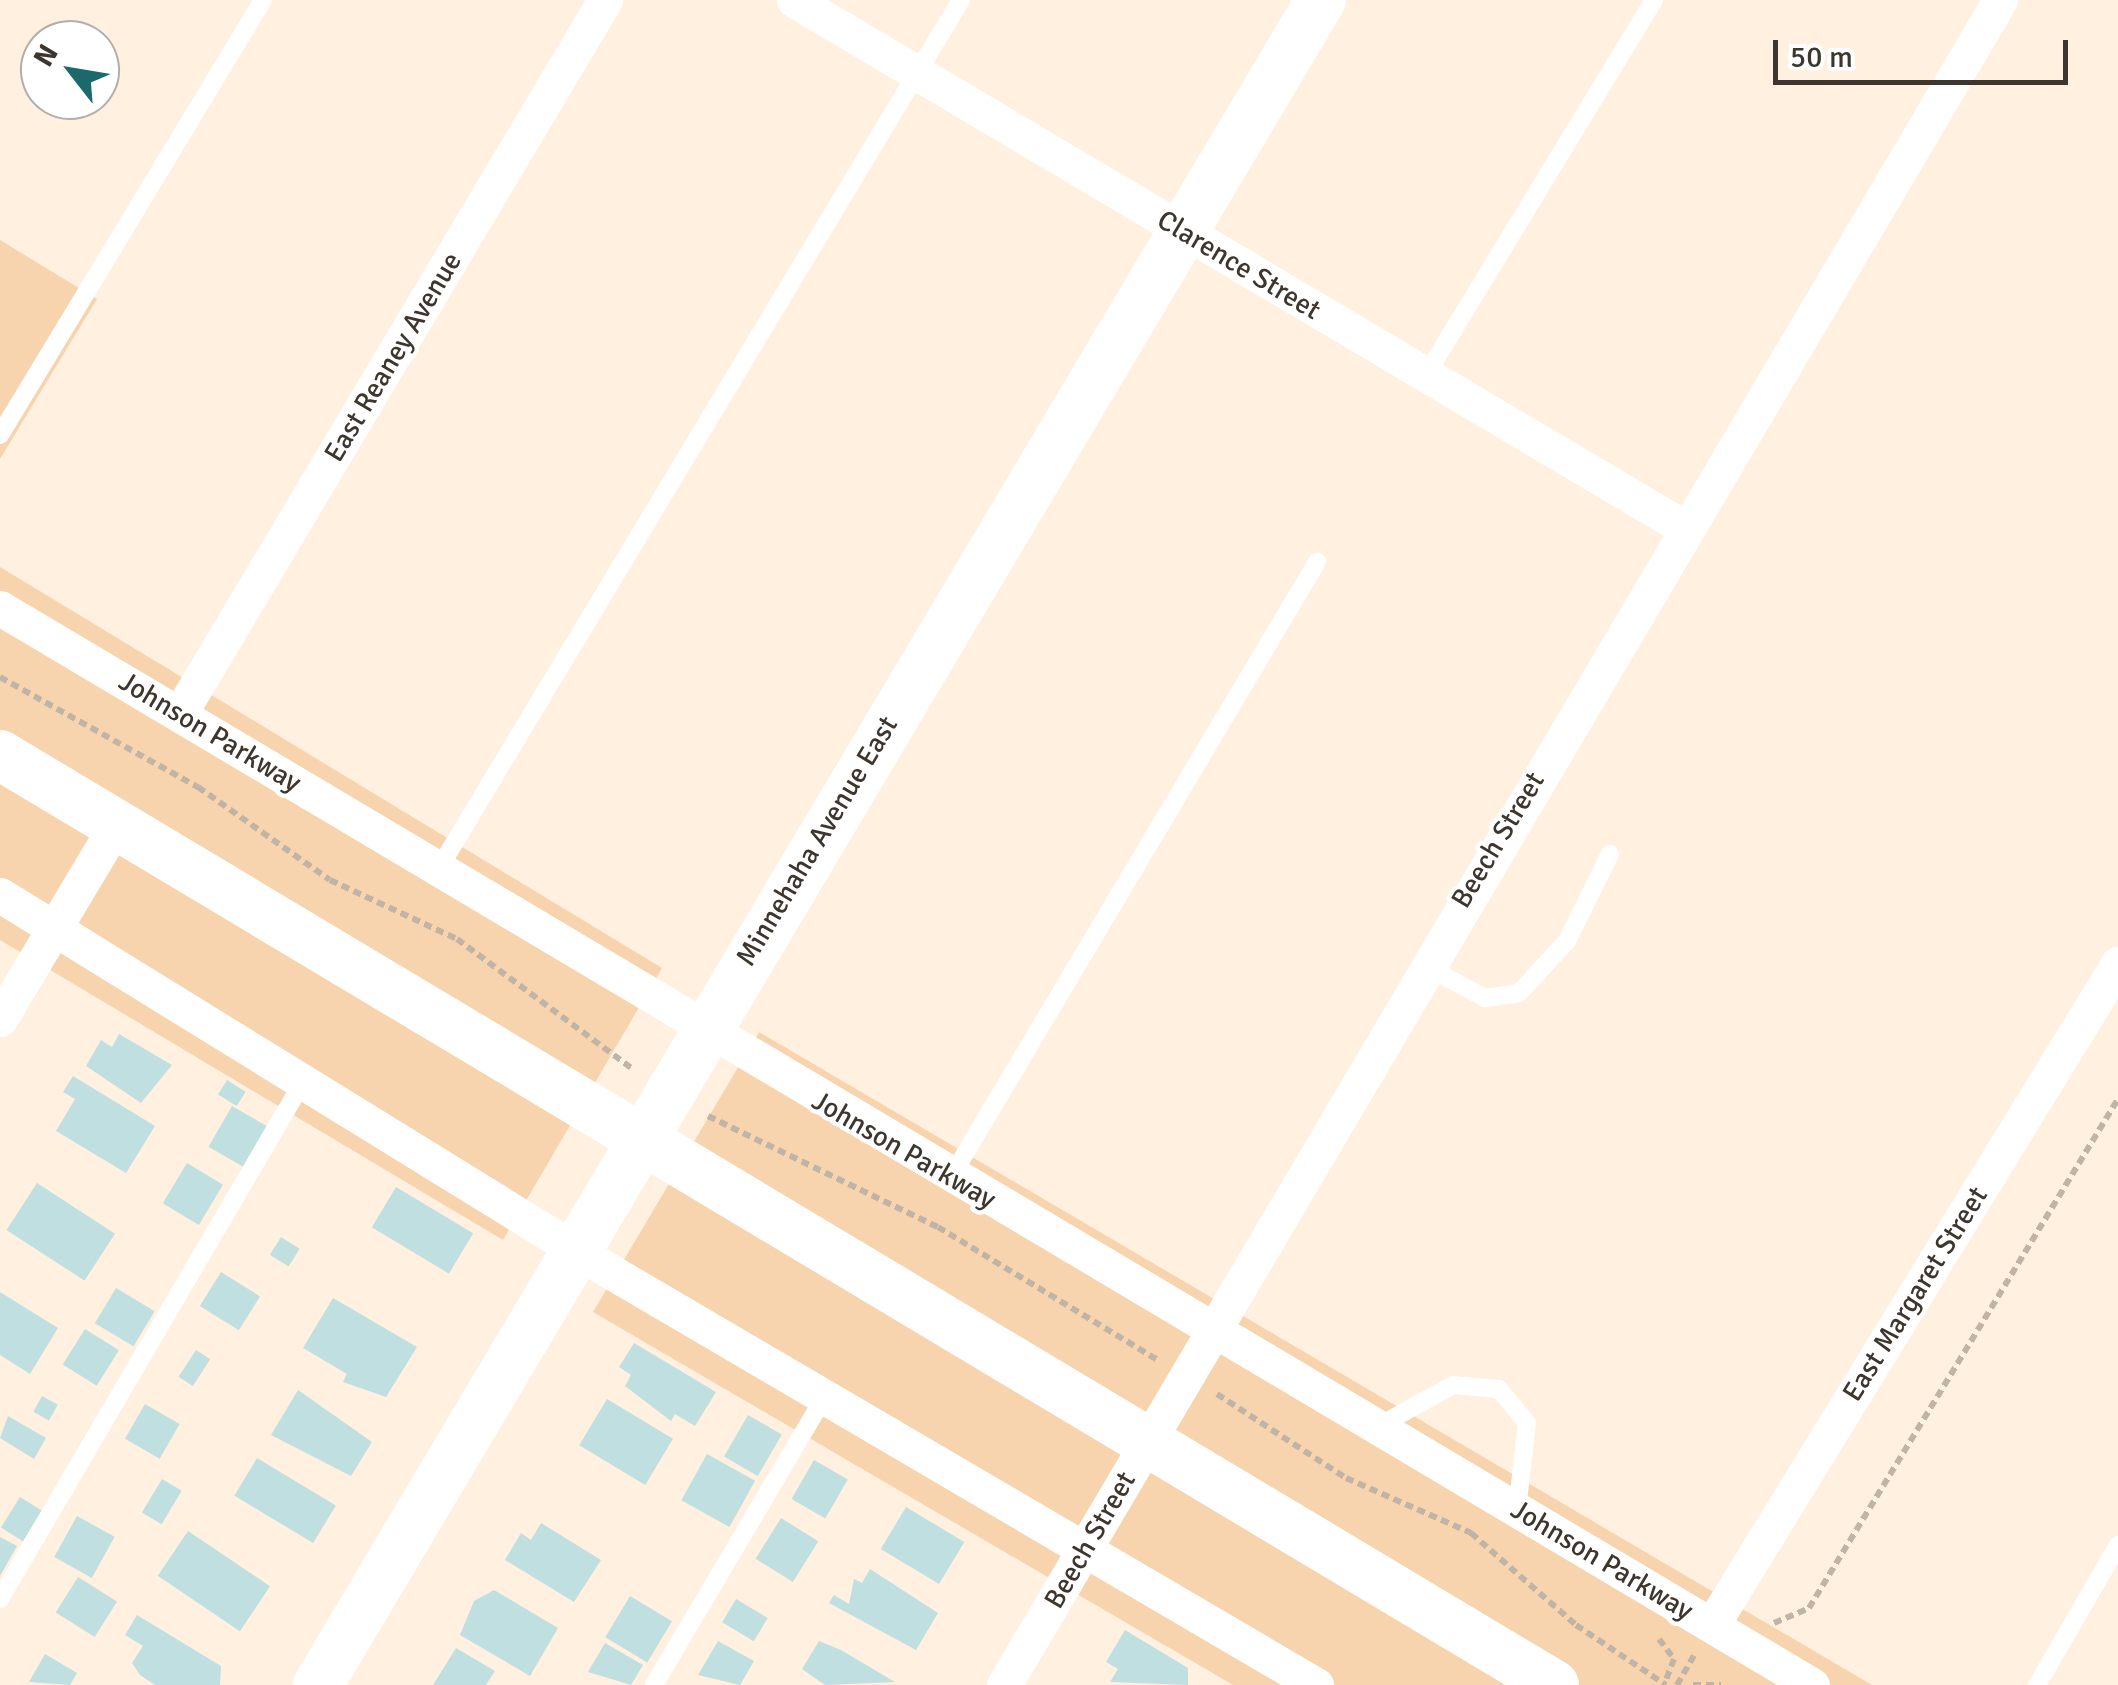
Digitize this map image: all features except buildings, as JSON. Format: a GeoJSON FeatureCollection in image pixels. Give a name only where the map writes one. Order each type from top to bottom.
{"type":"FeatureCollection","features":[{"type":"Feature","properties":{"kind":"main road","name":"Minnehaha Avenue East"},"geometry":{"type":"LineString","coordinates":[[318,1685],[702,1032],[1321,0]]}},
{"type":"Feature","properties":{"kind":"main road"},"geometry":{"type":"LineString","coordinates":[[0,756],[636,1143],[1554,1685]]}},
{"type":"Feature","properties":{"kind":"street","name":"East Reaney Avenue"},"geometry":{"type":"LineString","coordinates":[[180,713],[605,0]]}},
{"type":"Feature","properties":{"kind":"street","name":"Clarence Street"},"geometry":{"type":"LineString","coordinates":[[794,0],[1686,528]]}},
{"type":"Feature","properties":{"kind":"street","name":"Beech Street"},"geometry":{"type":"LineString","coordinates":[[1004,1685],[1424,965],[2000,0]]}},
{"type":"Feature","properties":{"kind":"street","name":"Johnson Parkway"},"geometry":{"type":"LineString","coordinates":[[0,608],[180,713],[702,1032],[1812,1685]]}},
{"type":"Feature","properties":{"kind":"street"},"geometry":{"type":"LineString","coordinates":[[0,1020],[116,827]]}},
{"type":"Feature","properties":{"kind":"street"},"geometry":{"type":"LineString","coordinates":[[0,896],[573,1249],[1083,1552],[1316,1685]]}},
{"type":"Feature","properties":{"kind":"street","name":"East Margaret Street"},"geometry":{"type":"LineString","coordinates":[[1712,1625],[2118,964]]}},
{"type":"Feature","properties":{"kind":"lane"},"geometry":{"type":"LineString","coordinates":[[0,434],[264,0]]}},
{"type":"Feature","properties":{"kind":"lane"},"geometry":{"type":"LineString","coordinates":[[438,870],[961,0]]}},
{"type":"Feature","properties":{"kind":"lane"},"geometry":{"type":"LineString","coordinates":[[1426,376],[1654,0]]}},
{"type":"Feature","properties":{"kind":"lane"},"geometry":{"type":"LineString","coordinates":[[951,1178],[1317,562]]}},
{"type":"Feature","properties":{"kind":"lane"},"geometry":{"type":"LineString","coordinates":[[1424,965],[1484,998],[1520,994],[1567,941],[1610,854]]}},
{"type":"Feature","properties":{"kind":"lane"},"geometry":{"type":"LineString","coordinates":[[0,1599],[304,1080]]}},
{"type":"Feature","properties":{"kind":"lane"},"geometry":{"type":"LineString","coordinates":[[1377,1427],[1452,1385],[1499,1389],[1526,1423],[1517,1510]]}},
{"type":"Feature","properties":{"kind":"lane"},"geometry":{"type":"LineString","coordinates":[[654,1685],[824,1397]]}},
{"type":"Feature","properties":{"kind":"lane"},"geometry":{"type":"LineString","coordinates":[[2036,1685],[2118,1546]]}},
{"type":"Feature","properties":{"kind":"path"},"geometry":{"type":"LineString","coordinates":[[0,678],[198,787],[330,880],[457,939],[604,1051]]}},
{"type":"Feature","properties":{"kind":"path"},"geometry":{"type":"LineString","coordinates":[[1766,1630],[1785,1612],[1808,1608],[2118,1099]]}},
{"type":"Feature","properties":{"kind":"path"},"geometry":{"type":"LineString","coordinates":[[732,1130],[938,1227],[1148,1354]]}},
{"type":"Feature","properties":{"kind":"path"},"geometry":{"type":"LineString","coordinates":[[1221,1397],[1346,1478],[1471,1532],[1576,1625],[1665,1685],[1674,1659],[1660,1641],[1663,1624]]}},
{"type":"Feature","properties":{"kind":"path"},"geometry":{"type":"LineString","coordinates":[[1693,1685],[1721,1685]]}},
{"type":"Feature","properties":{"kind":"shaded area"},"geometry":{"type":"Polygon","coordinates":[[[0,240],[97,299],[0,459],[0,240]]]}},
{"type":"Feature","properties":{"kind":"shaded area"},"geometry":{"type":"Polygon","coordinates":[[[0,567],[662,968],[503,1240],[0,940],[0,567]]]}},
{"type":"Feature","properties":{"kind":"shaded area"},"geometry":{"type":"Polygon","coordinates":[[[759,1032],[1872,1685],[1233,1685],[593,1312],[759,1032]]]}}]}
